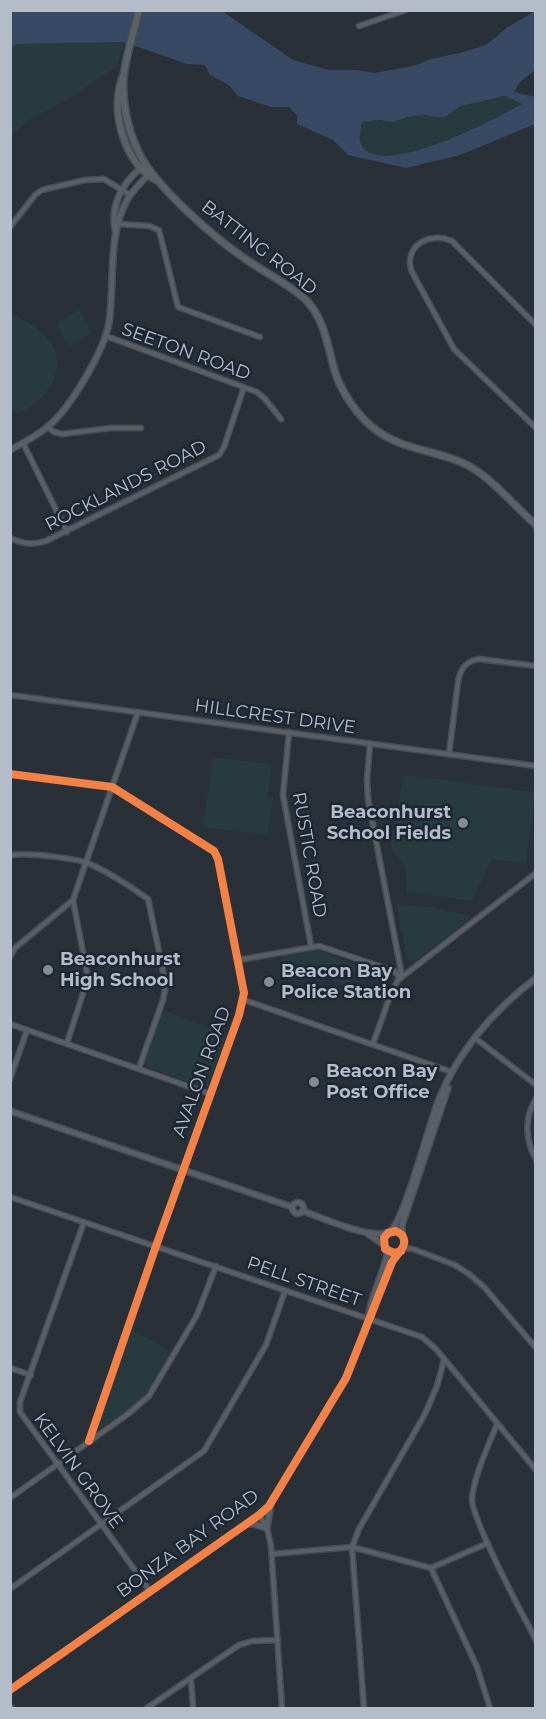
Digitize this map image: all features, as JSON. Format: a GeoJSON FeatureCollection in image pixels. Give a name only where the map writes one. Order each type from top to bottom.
{"type":"FeatureCollection","features":[{"type":"Feature","properties":{"kind":"main road","name":"BATTING ROAD"},"geometry":{"type":"LineString","coordinates":[[139,10],[124,73],[127,116],[143,166],[149,174],[242,257],[308,302],[324,329],[339,382],[354,407],[372,427],[404,445],[469,466],[536,525]]}},
{"type":"Feature","properties":{"kind":"street"},"geometry":{"type":"LineString","coordinates":[[359,26],[406,10]]}},
{"type":"Feature","properties":{"kind":"street"},"geometry":{"type":"LineString","coordinates":[[116,234],[113,215],[121,189],[143,166]]}},
{"type":"Feature","properties":{"kind":"street"},"geometry":{"type":"LineString","coordinates":[[10,450],[48,428],[63,410],[95,361],[106,336],[116,234],[130,195],[149,174]]}},
{"type":"Feature","properties":{"kind":"street"},"geometry":{"type":"LineString","coordinates":[[10,227],[35,195],[42,190],[85,180],[104,179],[130,195]]}},
{"type":"Feature","properties":{"kind":"street"},"geometry":{"type":"LineString","coordinates":[[119,224],[149,226],[159,230],[179,308],[260,337]]}},
{"type":"Feature","properties":{"kind":"street"},"geometry":{"type":"LineString","coordinates":[[536,325],[452,241],[433,237],[420,243],[411,254],[409,263],[412,272],[451,345],[536,428]]}},
{"type":"Feature","properties":{"kind":"street","name":"SEETON ROAD"},"geometry":{"type":"LineString","coordinates":[[106,336],[259,394],[281,419]]}},
{"type":"Feature","properties":{"kind":"street","name":"ROCKLANDS ROAD"},"geometry":{"type":"LineString","coordinates":[[10,538],[25,544],[36,544],[67,532],[219,455],[224,447],[244,387]]}},
{"type":"Feature","properties":{"kind":"street"},"geometry":{"type":"LineString","coordinates":[[48,428],[62,434],[111,428],[141,428]]}},
{"type":"Feature","properties":{"kind":"street"},"geometry":{"type":"LineString","coordinates":[[23,443],[67,532]]}},
{"type":"Feature","properties":{"kind":"street"},"geometry":{"type":"LineString","coordinates":[[448,754],[458,682],[463,667],[470,661],[479,659],[536,666]]}},
{"type":"Feature","properties":{"kind":"street","name":"HILLCREST DRIVE"},"geometry":{"type":"LineString","coordinates":[[10,695],[536,766]]}},
{"type":"Feature","properties":{"kind":"street"},"geometry":{"type":"LineString","coordinates":[[67,1043],[88,978],[73,900],[138,712]]}},
{"type":"Feature","properties":{"kind":"street","name":"RUSTIC ROAD"},"geometry":{"type":"LineString","coordinates":[[289,732],[283,795],[311,946]]}},
{"type":"Feature","properties":{"kind":"street"},"geometry":{"type":"LineString","coordinates":[[370,743],[368,799],[401,977]]}},
{"type":"Feature","properties":{"kind":"street","name":"AVALON ROAD"},"geometry":{"type":"LineString","coordinates":[[10,774],[112,787],[215,852],[238,960],[244,1000],[89,1441]]}},
{"type":"Feature","properties":{"kind":"street"},"geometry":{"type":"LineString","coordinates":[[10,856],[29,854],[86,862],[147,897],[166,985],[139,1068]]}},
{"type":"Feature","properties":{"kind":"street"},"geometry":{"type":"LineString","coordinates":[[373,1044],[395,984],[401,977],[536,873]]}},
{"type":"Feature","properties":{"kind":"street"},"geometry":{"type":"LineString","coordinates":[[10,957],[14,950],[73,900]]}},
{"type":"Feature","properties":{"kind":"street"},"geometry":{"type":"LineString","coordinates":[[238,960],[319,946],[394,971],[401,977]]}},
{"type":"Feature","properties":{"kind":"street"},"geometry":{"type":"LineString","coordinates":[[386,1248],[384,1239],[396,1224],[440,1099],[452,1072],[475,1038],[505,1004],[536,978]]}},
{"type":"Feature","properties":{"kind":"street"},"geometry":{"type":"LineString","coordinates":[[244,1000],[452,1072]]}},
{"type":"Feature","properties":{"kind":"street"},"geometry":{"type":"LineString","coordinates":[[10,1024],[210,1094]]}},
{"type":"Feature","properties":{"kind":"street"},"geometry":{"type":"LineString","coordinates":[[10,1079],[27,1030]]}},
{"type":"Feature","properties":{"kind":"street"},"geometry":{"type":"LineString","coordinates":[[475,1038],[536,1085]]}},
{"type":"Feature","properties":{"kind":"street"},"geometry":{"type":"LineString","coordinates":[[402,1250],[402,1225],[452,1072]]}},
{"type":"Feature","properties":{"kind":"street"},"geometry":{"type":"LineString","coordinates":[[536,1099],[528,1113],[527,1129],[530,1149],[536,1159]]}},
{"type":"Feature","properties":{"kind":"street"},"geometry":{"type":"LineString","coordinates":[[10,1111],[292,1207],[296,1214],[303,1211],[366,1232],[378,1234],[396,1231],[413,1249]]}},
{"type":"Feature","properties":{"kind":"street","name":"PELL STREET"},"geometry":{"type":"LineString","coordinates":[[10,1197],[422,1337],[536,1470]]}},
{"type":"Feature","properties":{"kind":"street","name":"KELVIN GROVE"},"geometry":{"type":"LineString","coordinates":[[84,1222],[20,1402],[20,1412],[150,1591]]}},
{"type":"Feature","properties":{"kind":"street"},"geometry":{"type":"LineString","coordinates":[[366,1232],[394,1253],[413,1249],[455,1265],[470,1274],[536,1348]]}},
{"type":"Feature","properties":{"kind":"street","name":"BONZA BAY ROAD"},"geometry":{"type":"LineString","coordinates":[[368,1318],[370,1303],[386,1262],[386,1248]]}},
{"type":"Feature","properties":{"kind":"street","name":"BONZA BAY ROAD"},"geometry":{"type":"LineString","coordinates":[[10,1690],[259,1515],[272,1501],[346,1378],[392,1262],[402,1250]]}},
{"type":"Feature","properties":{"kind":"street"},"geometry":{"type":"LineString","coordinates":[[10,1498],[128,1414],[149,1396],[197,1315],[216,1266]]}},
{"type":"Feature","properties":{"kind":"street"},"geometry":{"type":"LineString","coordinates":[[10,1589],[204,1451],[266,1345],[285,1291]]}},
{"type":"Feature","properties":{"kind":"street"},"geometry":{"type":"LineString","coordinates":[[364,1708],[352,1547],[359,1530],[425,1414],[437,1386],[444,1360]]}},
{"type":"Feature","properties":{"kind":"street"},"geometry":{"type":"LineString","coordinates":[[10,1368],[31,1375]]}},
{"type":"Feature","properties":{"kind":"street"},"geometry":{"type":"LineString","coordinates":[[498,1424],[472,1498],[474,1510],[536,1640]]}},
{"type":"Feature","properties":{"kind":"street"},"geometry":{"type":"LineString","coordinates":[[267,1528],[272,1501]]}},
{"type":"Feature","properties":{"kind":"street"},"geometry":{"type":"LineString","coordinates":[[259,1515],[267,1528],[272,1554],[282,1708]]}},
{"type":"Feature","properties":{"kind":"street"},"geometry":{"type":"LineString","coordinates":[[244,1525],[253,1524],[267,1528]]}},
{"type":"Feature","properties":{"kind":"street"},"geometry":{"type":"LineString","coordinates":[[272,1554],[352,1547],[431,1568],[488,1543]]}},
{"type":"Feature","properties":{"kind":"street"},"geometry":{"type":"LineString","coordinates":[[431,1568],[477,1667],[490,1708]]}},
{"type":"Feature","properties":{"kind":"street"},"geometry":{"type":"LineString","coordinates":[[147,1708],[244,1642],[278,1640]]}},
{"type":"Feature","properties":{"kind":"street"},"geometry":{"type":"LineString","coordinates":[[191,1678],[193,1708]]}},
{"type":"Feature","properties":{"kind":"green space"},"geometry":{"type":"Polygon","coordinates":[[[124,42],[118,65],[70,98],[32,118],[11,136],[11,48],[17,44],[124,42]]]}},
{"type":"Feature","properties":{"kind":"green space"},"geometry":{"type":"Polygon","coordinates":[[[505,96],[523,104],[464,133],[410,152],[387,155],[369,152],[360,140],[362,122],[380,120],[393,122],[424,115],[443,118],[461,106],[505,96]]]}},
{"type":"Feature","properties":{"kind":"green space"},"geometry":{"type":"Polygon","coordinates":[[[80,309],[91,333],[69,347],[56,324],[80,309]]]}},
{"type":"Feature","properties":{"kind":"green space"},"geometry":{"type":"Polygon","coordinates":[[[11,313],[46,336],[54,348],[57,359],[53,381],[48,391],[31,406],[11,413],[11,313]]]}},
{"type":"Feature","properties":{"kind":"green space"},"geometry":{"type":"Polygon","coordinates":[[[213,757],[272,764],[267,798],[273,799],[268,835],[203,827],[213,757]]]}},
{"type":"Feature","properties":{"kind":"green space","name":"Beaconhurst School Fields"},"geometry":{"type":"Polygon","coordinates":[[[404,775],[535,792],[526,864],[492,859],[472,901],[407,892],[405,867],[390,846],[404,775]]]}},
{"type":"Feature","properties":{"kind":"green space"},"geometry":{"type":"Polygon","coordinates":[[[396,905],[433,907],[472,917],[415,961],[407,959],[396,905]]]}},
{"type":"Feature","properties":{"kind":"green space"},"geometry":{"type":"Polygon","coordinates":[[[309,949],[321,951],[357,966],[349,987],[309,969],[280,962],[283,954],[309,949]]]}},
{"type":"Feature","properties":{"kind":"green space"},"geometry":{"type":"Polygon","coordinates":[[[162,1010],[227,1033],[208,1087],[204,1089],[144,1064],[162,1010]]]}},
{"type":"Feature","properties":{"kind":"green space"},"geometry":{"type":"Polygon","coordinates":[[[132,1330],[175,1353],[144,1398],[125,1416],[100,1431],[97,1428],[99,1419],[132,1330]]]}},
{"type":"Feature","properties":{"kind":"water"},"geometry":{"type":"Polygon","coordinates":[[[11,11],[222,11],[293,60],[329,70],[357,70],[375,73],[413,66],[486,45],[508,27],[535,11],[535,70],[520,82],[514,92],[535,97],[535,124],[460,155],[406,168],[348,155],[333,140],[297,124],[297,115],[289,107],[271,107],[238,96],[229,85],[210,75],[205,65],[187,64],[124,42],[17,44],[11,48],[11,11]],[[505,96],[461,106],[443,118],[424,115],[393,122],[380,120],[362,122],[360,141],[369,153],[387,156],[410,152],[464,133],[522,104],[505,96]]]}},
{"type":"Feature","properties":{"kind":"cycle path"},"geometry":{"type":"LineString","coordinates":[[10,774],[112,787],[214,851],[218,859],[244,993],[239,1015],[89,1441]]}},
{"type":"Feature","properties":{"kind":"cycle path"},"geometry":{"type":"LineString","coordinates":[[10,1690],[269,1506],[346,1378],[392,1262],[400,1252],[402,1249],[403,1246],[402,1235],[396,1231],[388,1233],[384,1238],[385,1249],[394,1253],[401,1251]]}},
{"type":"Feature","properties":{"kind":"place","name":"Beaconhurst School Fields"},"geometry":{"type":"Point","coordinates":[463,823]}},
{"type":"Feature","properties":{"kind":"place","name":"Beaconhurst High School"},"geometry":{"type":"Point","coordinates":[48,970]}},
{"type":"Feature","properties":{"kind":"place","name":"Beacon Bay Police Station"},"geometry":{"type":"Point","coordinates":[269,982]}},
{"type":"Feature","properties":{"kind":"place","name":"Beacon Bay Post Office"},"geometry":{"type":"Point","coordinates":[314,1082]}}]}
